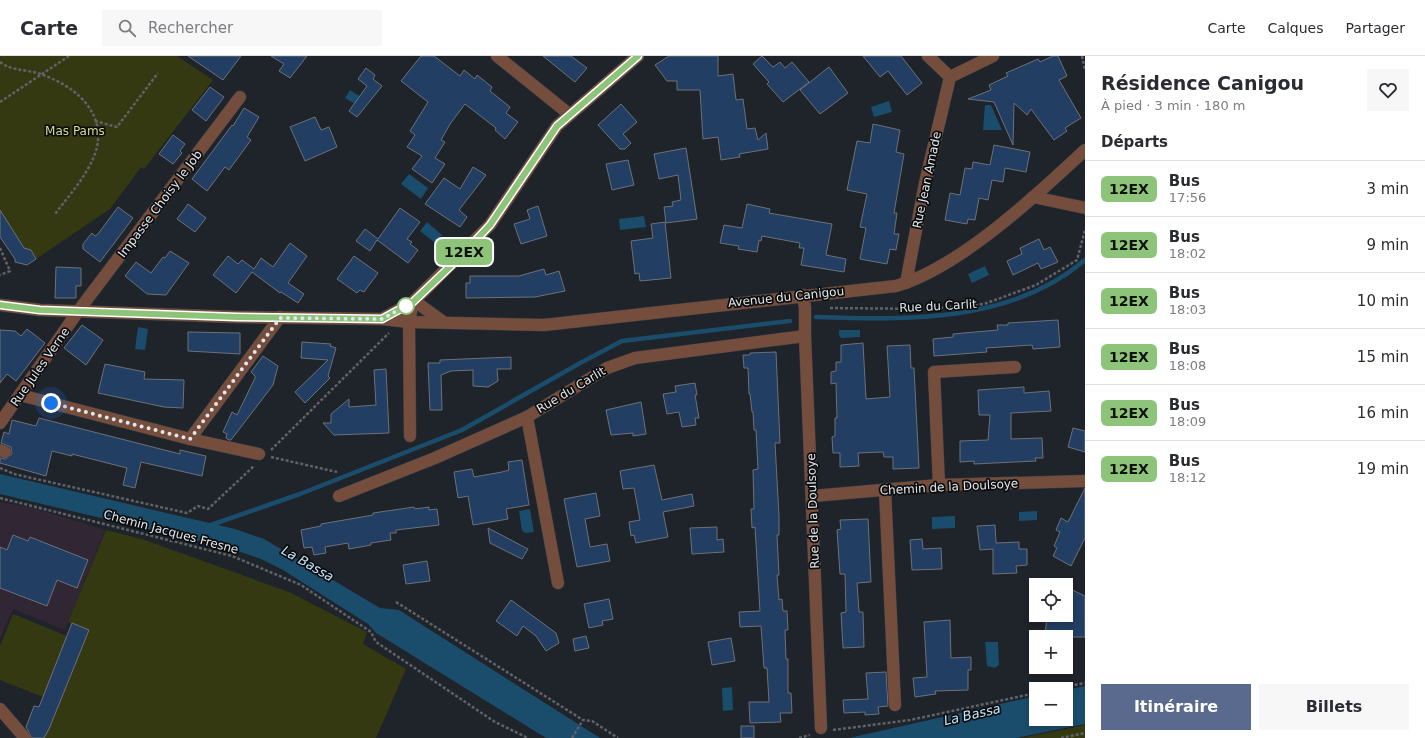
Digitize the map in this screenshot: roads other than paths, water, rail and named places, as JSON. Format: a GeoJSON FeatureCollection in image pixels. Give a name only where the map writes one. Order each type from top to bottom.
{"type":"FeatureCollection","features":[{"type":"Feature","properties":{"kind":"street"},"geometry":{"type":"LineString","coordinates":[[497,56],[569,114]]}},
{"type":"Feature","properties":{"kind":"street","name":"Avenue du Canigou"},"geometry":{"type":"LineString","coordinates":[[382,319],[413,302],[490,225],[557,126],[569,114],[638,56]]}},
{"type":"Feature","properties":{"kind":"street"},"geometry":{"type":"LineString","coordinates":[[928,56],[950,77],[993,56]]}},
{"type":"Feature","properties":{"kind":"street","name":"Rue Jean Amade"},"geometry":{"type":"LineString","coordinates":[[906,284],[925,183],[950,77]]}},
{"type":"Feature","properties":{"kind":"street","name":"Impasse Choisy le Job"},"geometry":{"type":"LineString","coordinates":[[80,310],[240,97]]}},
{"type":"Feature","properties":{"kind":"street","name":"Avenue du Canigou"},"geometry":{"type":"LineString","coordinates":[[0,306],[40,310],[544,325],[803,295],[896,286],[906,284],[937,269],[982,238],[1033,197],[1085,150]]}},
{"type":"Feature","properties":{"kind":"street"},"geometry":{"type":"LineString","coordinates":[[1033,197],[1085,208]]}},
{"type":"Feature","properties":{"kind":"street","name":"Rue de la Doulsoye"},"geometry":{"type":"LineString","coordinates":[[803,295],[805,308],[813,496],[820,731]]}},
{"type":"Feature","properties":{"kind":"street"},"geometry":{"type":"LineString","coordinates":[[410,436],[409,322],[413,302],[420,305],[442,321]]}},
{"type":"Feature","properties":{"kind":"street","name":"Rue Jules Verne"},"geometry":{"type":"LineString","coordinates":[[0,423],[80,310]]}},
{"type":"Feature","properties":{"kind":"street"},"geometry":{"type":"LineString","coordinates":[[190,439],[280,318]]}},
{"type":"Feature","properties":{"kind":"street","name":"Rue du Carlit"},"geometry":{"type":"LineString","coordinates":[[339,496],[435,458],[527,417],[606,368],[635,358],[805,336]]}},
{"type":"Feature","properties":{"kind":"street"},"geometry":{"type":"LineString","coordinates":[[939,485],[934,372],[1015,366]]}},
{"type":"Feature","properties":{"kind":"street"},"geometry":{"type":"LineString","coordinates":[[20,395],[259,457]]}},
{"type":"Feature","properties":{"kind":"street","name":"Rue du Carlit"},"geometry":{"type":"LineString","coordinates":[[527,417],[558,583]]}},
{"type":"Feature","properties":{"kind":"street","name":"Chemin de la Doulsoye"},"geometry":{"type":"LineString","coordinates":[[813,496],[939,485],[1085,481]]}},
{"type":"Feature","properties":{"kind":"street"},"geometry":{"type":"LineString","coordinates":[[885,490],[896,705]]}},
{"type":"Feature","properties":{"kind":"street"},"geometry":{"type":"LineString","coordinates":[[0,709],[25,738]]}},
{"type":"Feature","properties":{"kind":"water"},"geometry":{"type":"Polygon","coordinates":[[[350,90],[367,101],[362,108],[345,98],[350,90]]]}},
{"type":"Feature","properties":{"kind":"water"},"geometry":{"type":"Polygon","coordinates":[[[889,101],[892,112],[874,117],[871,107],[889,101]]]}},
{"type":"Feature","properties":{"kind":"water"},"geometry":{"type":"Polygon","coordinates":[[[985,105],[991,105],[1002,130],[983,130],[985,105]]]}},
{"type":"Feature","properties":{"kind":"water"},"geometry":{"type":"Polygon","coordinates":[[[409,174],[428,188],[421,199],[401,184],[409,174]]]}},
{"type":"Feature","properties":{"kind":"water"},"geometry":{"type":"Polygon","coordinates":[[[644,216],[646,227],[620,230],[619,219],[644,216]]]}},
{"type":"Feature","properties":{"kind":"water"},"geometry":{"type":"Polygon","coordinates":[[[427,222],[442,235],[435,243],[420,231],[427,222]]]}},
{"type":"Feature","properties":{"kind":"water"},"geometry":{"type":"Polygon","coordinates":[[[985,266],[989,275],[972,283],[968,274],[985,266]]]}},
{"type":"Feature","properties":{"kind":"water"},"geometry":{"type":"Polygon","coordinates":[[[138,327],[148,329],[145,350],[135,349],[138,327]]]}},
{"type":"Feature","properties":{"kind":"water"},"geometry":{"type":"Polygon","coordinates":[[[839,330],[860,330],[860,337],[841,338],[839,335],[839,330]]]}},
{"type":"Feature","properties":{"kind":"water"},"geometry":{"type":"Polygon","coordinates":[[[0,474],[235,529],[264,539],[380,608],[399,610],[600,738],[546,738],[376,633],[368,624],[283,570],[261,559],[232,549],[0,494],[0,474]]]}},
{"type":"Feature","properties":{"kind":"water"},"geometry":{"type":"Polygon","coordinates":[[[530,509],[534,532],[526,533],[522,531],[519,511],[530,509]]]}},
{"type":"Feature","properties":{"kind":"water"},"geometry":{"type":"Polygon","coordinates":[[[1037,511],[1037,520],[1019,521],[1019,512],[1037,511]]]}},
{"type":"Feature","properties":{"kind":"water"},"geometry":{"type":"Polygon","coordinates":[[[955,516],[955,528],[932,529],[932,517],[955,516]]]}},
{"type":"Feature","properties":{"kind":"water"},"geometry":{"type":"Polygon","coordinates":[[[985,642],[998,642],[999,665],[995,668],[987,666],[985,642]]]}},
{"type":"Feature","properties":{"kind":"water","name":"La Bassa"},"geometry":{"type":"Polygon","coordinates":[[[1085,686],[1085,724],[1016,738],[849,738],[1029,698],[1029,726],[1073,726],[1073,689],[1085,686]]]}},
{"type":"Feature","properties":{"kind":"water"},"geometry":{"type":"Polygon","coordinates":[[[732,687],[733,710],[723,711],[722,688],[732,687]]]}},
{"type":"Feature","properties":{"kind":"waterway"},"geometry":{"type":"LineString","coordinates":[[816,317],[922,317],[992,307],[1025,296],[1056,281],[1085,260]]}},
{"type":"Feature","properties":{"kind":"waterway"},"geometry":{"type":"LineString","coordinates":[[208,526],[300,494],[462,430],[622,341],[790,321]]}},
{"type":"Feature","properties":{"kind":"park label","name":"Mas Pams"},"geometry":{"type":"Point","coordinates":[75,131]}}]}
